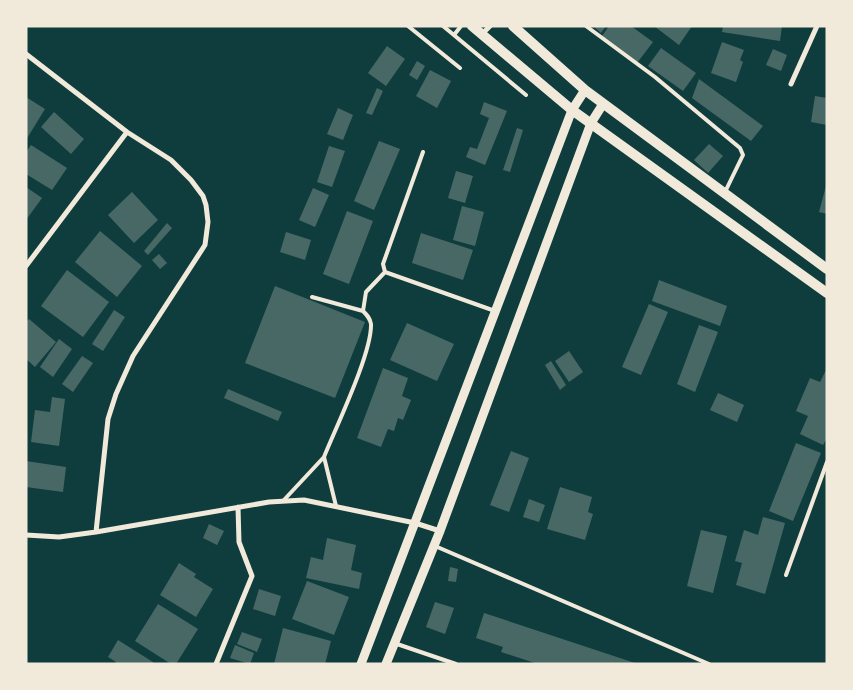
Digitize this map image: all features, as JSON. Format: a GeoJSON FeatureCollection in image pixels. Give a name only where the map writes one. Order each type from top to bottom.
{"type":"FeatureCollection","features":[{"type":"Feature","properties":{"kind":"main road"},"geometry":{"type":"LineString","coordinates":[[472,26],[572,110],[827,293]]}},
{"type":"Feature","properties":{"kind":"main road"},"geometry":{"type":"LineString","coordinates":[[513,26],[603,104],[827,268]]}},
{"type":"Feature","properties":{"kind":"street"},"geometry":{"type":"LineString","coordinates":[[481,35],[490,26]]}},
{"type":"Feature","properties":{"kind":"street"},"geometry":{"type":"LineString","coordinates":[[791,84],[817,26]]}},
{"type":"Feature","properties":{"kind":"street"},"geometry":{"type":"LineString","coordinates":[[26,54],[128,132],[171,160],[191,180],[203,196],[208,222],[205,245],[132,356],[116,394],[108,419],[96,532]]}},
{"type":"Feature","properties":{"kind":"street"},"geometry":{"type":"LineString","coordinates":[[361,664],[572,110],[585,90]]}},
{"type":"Feature","properties":{"kind":"street"},"geometry":{"type":"LineString","coordinates":[[386,664],[440,531],[591,123],[603,104]]}},
{"type":"Feature","properties":{"kind":"street"},"geometry":{"type":"LineString","coordinates":[[26,266],[128,132]]}},
{"type":"Feature","properties":{"kind":"street"},"geometry":{"type":"LineString","coordinates":[[26,535],[59,537],[283,501],[317,502],[415,523],[440,531]]}},
{"type":"Feature","properties":{"kind":"street"},"geometry":{"type":"LineString","coordinates":[[216,664],[252,576],[239,542],[238,507]]}},
{"type":"Feature","properties":{"kind":"lane"},"geometry":{"type":"LineString","coordinates":[[408,26],[460,68]]}},
{"type":"Feature","properties":{"kind":"lane"},"geometry":{"type":"LineString","coordinates":[[443,26],[526,95]]}},
{"type":"Feature","properties":{"kind":"lane"},"geometry":{"type":"LineString","coordinates":[[454,35],[461,26]]}},
{"type":"Feature","properties":{"kind":"lane"},"geometry":{"type":"LineString","coordinates":[[586,26],[655,77],[740,148],[743,155],[740,167],[724,194]]}},
{"type":"Feature","properties":{"kind":"lane"},"geometry":{"type":"LineString","coordinates":[[385,272],[383,264],[423,152]]}},
{"type":"Feature","properties":{"kind":"lane"},"geometry":{"type":"LineString","coordinates":[[385,272],[495,311]]}},
{"type":"Feature","properties":{"kind":"lane"},"geometry":{"type":"LineString","coordinates":[[363,311],[366,292],[385,272]]}},
{"type":"Feature","properties":{"kind":"lane"},"geometry":{"type":"LineString","coordinates":[[283,501],[324,457],[368,346],[369,316],[363,311],[312,297]]}},
{"type":"Feature","properties":{"kind":"lane"},"geometry":{"type":"LineString","coordinates":[[324,457],[336,506]]}},
{"type":"Feature","properties":{"kind":"lane"},"geometry":{"type":"LineString","coordinates":[[786,575],[827,462]]}},
{"type":"Feature","properties":{"kind":"lane"},"geometry":{"type":"LineString","coordinates":[[434,546],[708,664]]}},
{"type":"Feature","properties":{"kind":"lane"},"geometry":{"type":"LineString","coordinates":[[394,643],[456,664]]}},
{"type":"Feature","properties":{"kind":"building"},"geometry":{"type":"Polygon","coordinates":[[[593,26],[606,26],[601,33],[593,26]]]}},
{"type":"Feature","properties":{"kind":"building"},"geometry":{"type":"Polygon","coordinates":[[[609,26],[631,26],[653,42],[637,63],[602,36],[609,26]]]}},
{"type":"Feature","properties":{"kind":"building"},"geometry":{"type":"Polygon","coordinates":[[[654,26],[692,26],[679,45],[654,26]]]}},
{"type":"Feature","properties":{"kind":"building"},"geometry":{"type":"Polygon","coordinates":[[[723,26],[782,26],[780,41],[722,32],[723,26]]]}},
{"type":"Feature","properties":{"kind":"building"},"geometry":{"type":"Polygon","coordinates":[[[722,42],[744,50],[740,60],[743,62],[736,82],[711,73],[722,42]]]}},
{"type":"Feature","properties":{"kind":"building"},"geometry":{"type":"Polygon","coordinates":[[[387,46],[405,59],[386,86],[368,73],[387,46]]]}},
{"type":"Feature","properties":{"kind":"building"},"geometry":{"type":"Polygon","coordinates":[[[661,48],[696,73],[683,91],[648,66],[661,48]]]}},
{"type":"Feature","properties":{"kind":"building"},"geometry":{"type":"Polygon","coordinates":[[[773,49],[787,55],[781,71],[766,65],[773,49]]]}},
{"type":"Feature","properties":{"kind":"building"},"geometry":{"type":"Polygon","coordinates":[[[417,61],[425,66],[417,80],[409,75],[417,61]]]}},
{"type":"Feature","properties":{"kind":"building"},"geometry":{"type":"Polygon","coordinates":[[[430,70],[451,81],[437,108],[416,96],[430,70]]]}},
{"type":"Feature","properties":{"kind":"building"},"geometry":{"type":"Polygon","coordinates":[[[699,79],[763,126],[751,141],[692,98],[699,79]]]}},
{"type":"Feature","properties":{"kind":"building"},"geometry":{"type":"Polygon","coordinates":[[[377,88],[383,91],[372,115],[366,113],[377,88]]]}},
{"type":"Feature","properties":{"kind":"building"},"geometry":{"type":"Polygon","coordinates":[[[815,96],[827,98],[827,125],[811,122],[815,96]]]}},
{"type":"Feature","properties":{"kind":"building"},"geometry":{"type":"Polygon","coordinates":[[[26,97],[45,109],[26,140],[26,97]]]}},
{"type":"Feature","properties":{"kind":"building"},"geometry":{"type":"Polygon","coordinates":[[[484,102],[507,111],[485,165],[466,157],[470,147],[477,149],[489,118],[480,114],[484,102]]]}},
{"type":"Feature","properties":{"kind":"building"},"geometry":{"type":"Polygon","coordinates":[[[338,108],[353,115],[343,140],[327,134],[338,108]]]}},
{"type":"Feature","properties":{"kind":"building"},"geometry":{"type":"Polygon","coordinates":[[[54,112],[84,139],[71,154],[41,127],[54,112]]]}},
{"type":"Feature","properties":{"kind":"building"},"geometry":{"type":"Polygon","coordinates":[[[517,128],[523,130],[510,172],[503,170],[517,128]]]}},
{"type":"Feature","properties":{"kind":"building"},"geometry":{"type":"Polygon","coordinates":[[[379,141],[400,149],[374,210],[354,201],[379,141]]]}},
{"type":"Feature","properties":{"kind":"building"},"geometry":{"type":"Polygon","coordinates":[[[709,144],[723,156],[708,173],[694,160],[709,144]]]}},
{"type":"Feature","properties":{"kind":"building"},"geometry":{"type":"Polygon","coordinates":[[[31,145],[67,168],[52,190],[26,174],[26,152],[31,145]]]}},
{"type":"Feature","properties":{"kind":"building"},"geometry":{"type":"Polygon","coordinates":[[[329,146],[345,151],[332,187],[317,182],[329,146]]]}},
{"type":"Feature","properties":{"kind":"building"},"geometry":{"type":"Polygon","coordinates":[[[456,171],[473,176],[465,203],[448,198],[456,171]]]}},
{"type":"Feature","properties":{"kind":"building"},"geometry":{"type":"Polygon","coordinates":[[[827,186],[827,214],[819,212],[827,186]]]}},
{"type":"Feature","properties":{"kind":"building"},"geometry":{"type":"Polygon","coordinates":[[[26,187],[42,198],[26,220],[26,187]]]}},
{"type":"Feature","properties":{"kind":"building"},"geometry":{"type":"Polygon","coordinates":[[[313,188],[329,195],[315,227],[299,220],[313,188]]]}},
{"type":"Feature","properties":{"kind":"building"},"geometry":{"type":"Polygon","coordinates":[[[132,192],[158,220],[134,243],[108,215],[132,192]]]}},
{"type":"Feature","properties":{"kind":"building"},"geometry":{"type":"Polygon","coordinates":[[[462,206],[484,212],[475,246],[453,240],[462,206]]]}},
{"type":"Feature","properties":{"kind":"building"},"geometry":{"type":"Polygon","coordinates":[[[347,211],[373,221],[349,284],[323,274],[347,211]]]}},
{"type":"Feature","properties":{"kind":"building"},"geometry":{"type":"Polygon","coordinates":[[[167,223],[172,228],[148,255],[144,251],[167,223]]]}},
{"type":"Feature","properties":{"kind":"building"},"geometry":{"type":"Polygon","coordinates":[[[100,231],[142,266],[117,297],[75,262],[100,231]]]}},
{"type":"Feature","properties":{"kind":"building"},"geometry":{"type":"Polygon","coordinates":[[[286,232],[311,240],[305,260],[280,252],[286,232]]]}},
{"type":"Feature","properties":{"kind":"building"},"geometry":{"type":"Polygon","coordinates":[[[421,233],[473,250],[463,280],[412,263],[421,233]]]}},
{"type":"Feature","properties":{"kind":"building"},"geometry":{"type":"Polygon","coordinates":[[[159,254],[167,263],[160,269],[152,260],[159,254]]]}},
{"type":"Feature","properties":{"kind":"building"},"geometry":{"type":"Polygon","coordinates":[[[67,270],[109,302],[83,337],[41,306],[67,270]]]}},
{"type":"Feature","properties":{"kind":"building"},"geometry":{"type":"Polygon","coordinates":[[[659,280],[727,306],[720,326],[652,301],[659,280]]]}},
{"type":"Feature","properties":{"kind":"building"},"geometry":{"type":"Polygon","coordinates":[[[275,286],[365,322],[335,398],[245,363],[275,286]]]}},
{"type":"Feature","properties":{"kind":"building"},"geometry":{"type":"Polygon","coordinates":[[[649,304],[668,312],[641,375],[622,367],[649,304]]]}},
{"type":"Feature","properties":{"kind":"building"},"geometry":{"type":"Polygon","coordinates":[[[114,310],[125,317],[103,351],[92,344],[114,310]]]}},
{"type":"Feature","properties":{"kind":"building"},"geometry":{"type":"Polygon","coordinates":[[[29,319],[56,342],[35,367],[26,359],[26,322],[29,319]]]}},
{"type":"Feature","properties":{"kind":"building"},"geometry":{"type":"Polygon","coordinates":[[[407,323],[454,344],[437,381],[390,360],[407,323]]]}},
{"type":"Feature","properties":{"kind":"building"},"geometry":{"type":"Polygon","coordinates":[[[699,325],[718,332],[695,392],[677,384],[699,325]]]}},
{"type":"Feature","properties":{"kind":"building"},"geometry":{"type":"Polygon","coordinates":[[[59,339],[72,349],[53,377],[40,367],[59,339]]]}},
{"type":"Feature","properties":{"kind":"building"},"geometry":{"type":"Polygon","coordinates":[[[569,351],[583,372],[569,382],[555,361],[569,351]]]}},
{"type":"Feature","properties":{"kind":"building"},"geometry":{"type":"Polygon","coordinates":[[[82,356],[93,363],[73,392],[62,384],[82,356]]]}},
{"type":"Feature","properties":{"kind":"building"},"geometry":{"type":"Polygon","coordinates":[[[551,361],[566,385],[560,390],[545,365],[551,361]]]}},
{"type":"Feature","properties":{"kind":"building"},"geometry":{"type":"Polygon","coordinates":[[[383,368],[408,378],[402,396],[411,400],[403,420],[398,418],[394,431],[388,429],[381,447],[357,438],[383,368]]]}},
{"type":"Feature","properties":{"kind":"building"},"geometry":{"type":"Polygon","coordinates":[[[827,368],[827,438],[823,445],[800,434],[808,416],[796,411],[810,378],[820,382],[827,368]]]}},
{"type":"Feature","properties":{"kind":"building"},"geometry":{"type":"Polygon","coordinates":[[[228,389],[282,412],[278,421],[224,398],[228,389]]]}},
{"type":"Feature","properties":{"kind":"building"},"geometry":{"type":"Polygon","coordinates":[[[718,393],[744,405],[737,422],[710,410],[718,393]]]}},
{"type":"Feature","properties":{"kind":"building"},"geometry":{"type":"Polygon","coordinates":[[[52,397],[65,399],[59,446],[31,442],[35,410],[50,412],[52,397]]]}},
{"type":"Feature","properties":{"kind":"building"},"geometry":{"type":"Polygon","coordinates":[[[796,443],[821,453],[793,521],[769,511],[796,443]]]}},
{"type":"Feature","properties":{"kind":"building"},"geometry":{"type":"Polygon","coordinates":[[[511,451],[529,458],[509,512],[490,505],[511,451]]]}},
{"type":"Feature","properties":{"kind":"building"},"geometry":{"type":"Polygon","coordinates":[[[26,461],[66,467],[63,492],[26,487],[26,461]]]}},
{"type":"Feature","properties":{"kind":"building"},"geometry":{"type":"Polygon","coordinates":[[[560,487],[592,497],[588,512],[593,514],[585,540],[547,529],[560,487]]]}},
{"type":"Feature","properties":{"kind":"building"},"geometry":{"type":"Polygon","coordinates":[[[529,499],[545,505],[539,522],[523,517],[529,499]]]}},
{"type":"Feature","properties":{"kind":"building"},"geometry":{"type":"Polygon","coordinates":[[[763,517],[785,523],[765,594],[736,585],[742,563],[735,561],[744,530],[758,535],[763,517]]]}},
{"type":"Feature","properties":{"kind":"building"},"geometry":{"type":"Polygon","coordinates":[[[209,524],[224,531],[217,545],[203,538],[209,524]]]}},
{"type":"Feature","properties":{"kind":"building"},"geometry":{"type":"Polygon","coordinates":[[[701,530],[727,536],[713,593],[687,586],[701,530]]]}},
{"type":"Feature","properties":{"kind":"building"},"geometry":{"type":"Polygon","coordinates":[[[327,538],[356,545],[351,570],[362,573],[359,589],[306,578],[311,557],[323,560],[327,538]]]}},
{"type":"Feature","properties":{"kind":"building"},"geometry":{"type":"Polygon","coordinates":[[[179,563],[196,574],[194,577],[213,589],[196,617],[160,595],[179,563]]]}},
{"type":"Feature","properties":{"kind":"building"},"geometry":{"type":"Polygon","coordinates":[[[450,567],[458,569],[456,582],[448,581],[450,567]]]}},
{"type":"Feature","properties":{"kind":"building"},"geometry":{"type":"Polygon","coordinates":[[[307,581],[349,597],[334,635],[292,619],[307,581]]]}},
{"type":"Feature","properties":{"kind":"building"},"geometry":{"type":"Polygon","coordinates":[[[259,589],[281,596],[275,616],[253,609],[259,589]]]}},
{"type":"Feature","properties":{"kind":"building"},"geometry":{"type":"Polygon","coordinates":[[[435,602],[454,608],[445,634],[426,627],[435,602]]]}},
{"type":"Feature","properties":{"kind":"building"},"geometry":{"type":"Polygon","coordinates":[[[158,604],[198,629],[176,664],[171,664],[135,641],[158,604]]]}},
{"type":"Feature","properties":{"kind":"building"},"geometry":{"type":"Polygon","coordinates":[[[484,613],[635,664],[538,664],[501,652],[503,647],[476,638],[484,613]]]}},
{"type":"Feature","properties":{"kind":"building"},"geometry":{"type":"Polygon","coordinates":[[[283,628],[331,641],[325,664],[274,664],[283,628]]]}},
{"type":"Feature","properties":{"kind":"building"},"geometry":{"type":"Polygon","coordinates":[[[242,632],[262,639],[257,652],[237,644],[242,632]]]}},
{"type":"Feature","properties":{"kind":"building"},"geometry":{"type":"Polygon","coordinates":[[[118,640],[156,664],[115,664],[116,662],[108,657],[118,640]]]}},
{"type":"Feature","properties":{"kind":"building"},"geometry":{"type":"Polygon","coordinates":[[[235,645],[254,653],[250,664],[230,658],[235,645]]]}}]}
